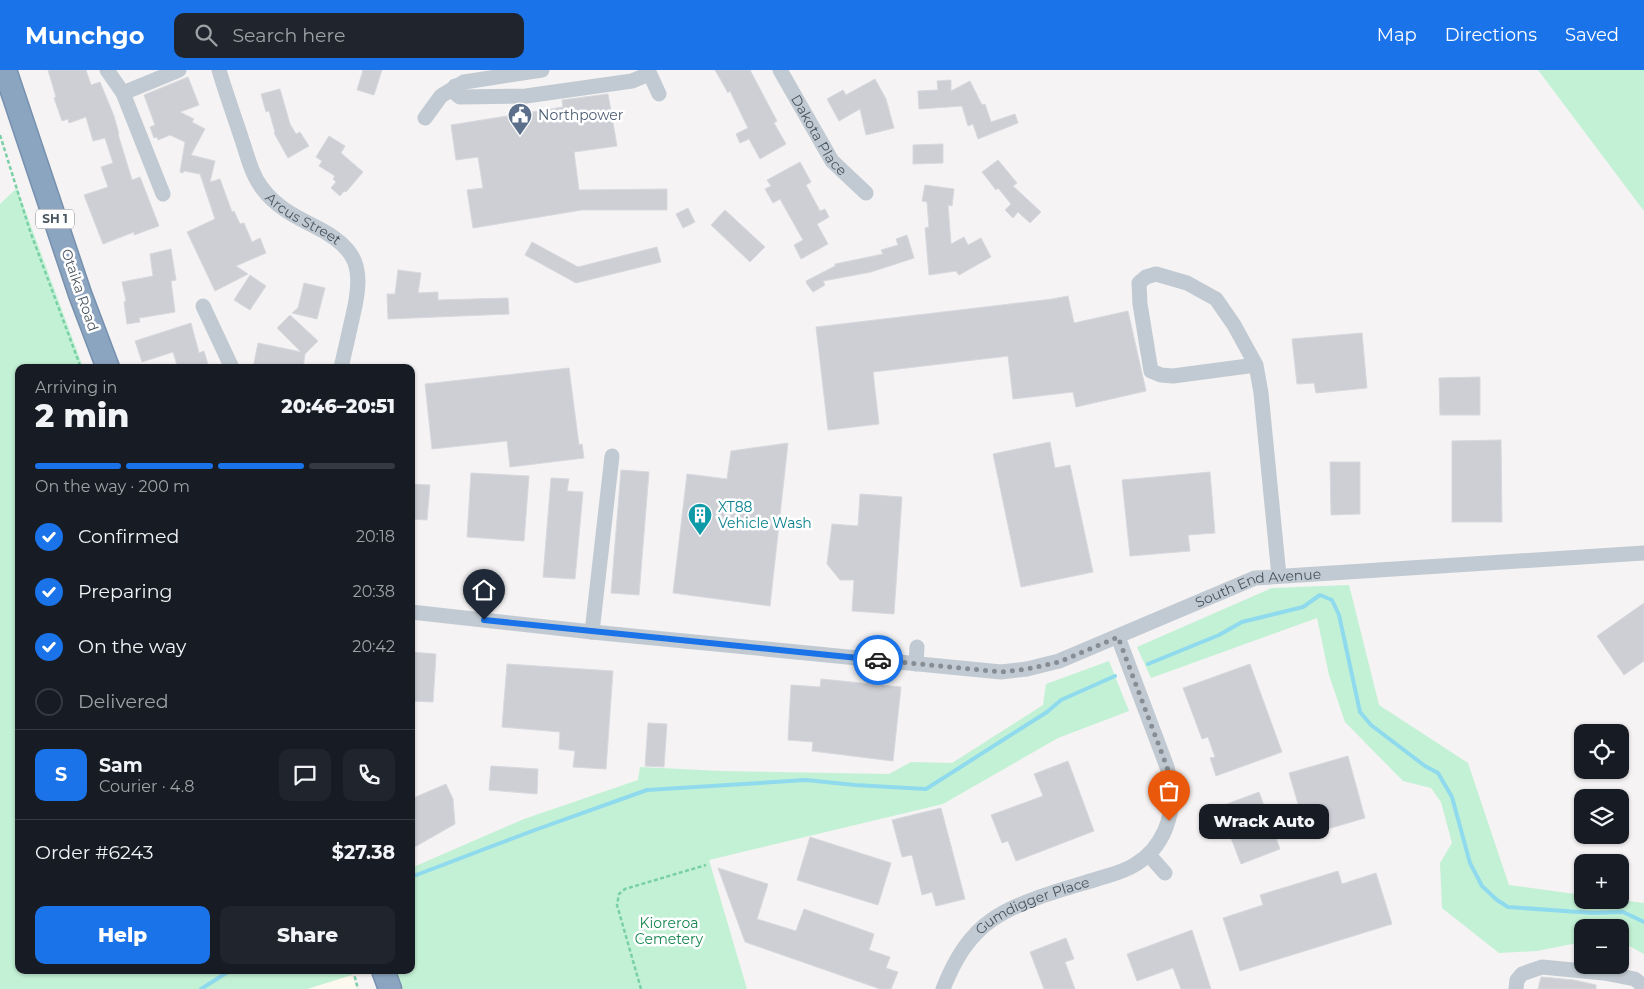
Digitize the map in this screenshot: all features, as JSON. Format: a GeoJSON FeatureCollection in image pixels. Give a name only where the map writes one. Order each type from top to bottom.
{"type":"FeatureCollection","features":[{"type":"Feature","properties":{"kind":"highway","name":"Otaika Road"},"geometry":{"type":"LineString","coordinates":[[5,70],[80,294],[106,364]]}},
{"type":"Feature","properties":{"kind":"highway","name":"Otaika Road"},"geometry":{"type":"LineString","coordinates":[[0,88],[33,189],[96,364]]}},
{"type":"Feature","properties":{"kind":"highway"},"geometry":{"type":"LineString","coordinates":[[384,974],[390,989]]}},
{"type":"Feature","properties":{"kind":"street"},"geometry":{"type":"LineString","coordinates":[[107,70],[124,93],[163,194]]}},
{"type":"Feature","properties":{"kind":"street"},"geometry":{"type":"LineString","coordinates":[[124,93],[179,70]]}},
{"type":"Feature","properties":{"kind":"street","name":"Arcus Street"},"geometry":{"type":"LineString","coordinates":[[219,70],[251,165],[261,188],[283,209],[336,239],[350,252],[355,260],[359,282],[342,364]]}},
{"type":"Feature","properties":{"kind":"street"},"geometry":{"type":"LineString","coordinates":[[426,118],[441,96],[455,86],[477,79],[542,70]]}},
{"type":"Feature","properties":{"kind":"street","name":"Dakota Place"},"geometry":{"type":"LineString","coordinates":[[780,70],[832,161],[866,193]]}},
{"type":"Feature","properties":{"kind":"street"},"geometry":{"type":"LineString","coordinates":[[455,86],[456,95],[460,97],[526,96],[632,81],[644,76],[648,71],[659,94]]}},
{"type":"Feature","properties":{"kind":"street"},"geometry":{"type":"LineString","coordinates":[[1256,365],[1173,376],[1160,375],[1152,370],[1140,304],[1139,283],[1146,277],[1156,274],[1187,283],[1216,299],[1234,325],[1256,365],[1261,393],[1279,576]]}},
{"type":"Feature","properties":{"kind":"street"},"geometry":{"type":"LineString","coordinates":[[203,306],[230,364]]}},
{"type":"Feature","properties":{"kind":"street"},"geometry":{"type":"LineString","coordinates":[[592,632],[612,456]]}},
{"type":"Feature","properties":{"kind":"street","name":"South End Avenue"},"geometry":{"type":"LineString","coordinates":[[415,612],[592,632],[1001,672],[1059,662],[1255,578],[1644,552]]}},
{"type":"Feature","properties":{"kind":"street","name":"Gumdigger Place"},"geometry":{"type":"LineString","coordinates":[[943,989],[953,965],[964,948],[994,918],[1010,909],[1049,894],[1123,871],[1149,855],[1158,845],[1169,821],[1173,804],[1172,786],[1167,767],[1118,637]]}},
{"type":"Feature","properties":{"kind":"street"},"geometry":{"type":"LineString","coordinates":[[916,664],[917,648]]}},
{"type":"Feature","properties":{"kind":"street"},"geometry":{"type":"LineString","coordinates":[[1149,855],[1165,873]]}},
{"type":"Feature","properties":{"kind":"street"},"geometry":{"type":"LineString","coordinates":[[1516,989],[1517,980],[1522,974],[1542,967],[1635,979],[1644,987]]}},
{"type":"Feature","properties":{"kind":"path"},"geometry":{"type":"LineString","coordinates":[[0,135],[30,231],[80,364]]}},
{"type":"Feature","properties":{"kind":"path"},"geometry":{"type":"LineString","coordinates":[[641,989],[617,904],[619,894],[625,889],[706,865]]}},
{"type":"Feature","properties":{"kind":"path"},"geometry":{"type":"LineString","coordinates":[[353,974],[358,989]]}},
{"type":"Feature","properties":{"kind":"shaded area"},"geometry":{"type":"Polygon","coordinates":[[[352,975],[356,989],[307,989],[352,975]]]}},
{"type":"Feature","properties":{"kind":"green space"},"geometry":{"type":"Polygon","coordinates":[[[1538,70],[1644,70],[1644,211],[1538,70]]]}},
{"type":"Feature","properties":{"kind":"green space"},"geometry":{"type":"Polygon","coordinates":[[[17,188],[82,364],[15,364],[15,974],[352,975],[307,989],[0,989],[0,204],[17,188]]]}},
{"type":"Feature","properties":{"kind":"green space"},"geometry":{"type":"Polygon","coordinates":[[[1349,585],[1379,705],[1468,763],[1509,885],[1574,894],[1574,909],[1629,909],[1629,901],[1644,903],[1644,954],[1629,946],[1629,919],[1574,919],[1574,944],[1537,951],[1499,953],[1442,908],[1440,863],[1452,843],[1441,802],[1431,788],[1403,781],[1345,722],[1329,675],[1317,618],[1151,678],[1137,647],[1272,588],[1349,585]]]}},
{"type":"Feature","properties":{"kind":"green space","name":"Kioreroa Cemetery"},"geometry":{"type":"Polygon","coordinates":[[[1109,661],[1129,711],[1058,738],[943,804],[709,860],[747,989],[403,989],[397,974],[415,974],[415,866],[524,819],[638,780],[640,767],[721,771],[889,774],[911,762],[952,763],[1043,705],[1046,684],[1109,661]]]}},
{"type":"Feature","properties":{"kind":"building"},"geometry":{"type":"Polygon","coordinates":[[[48,70],[86,70],[91,85],[100,82],[114,116],[132,180],[140,177],[159,226],[134,235],[134,232],[103,244],[84,195],[108,187],[101,167],[113,163],[105,138],[93,141],[86,117],[69,123],[68,119],[62,121],[54,98],[56,97],[48,70]]]}},
{"type":"Feature","properties":{"kind":"building"},"geometry":{"type":"Polygon","coordinates":[[[363,70],[382,70],[374,95],[357,90],[363,70]]]}},
{"type":"Feature","properties":{"kind":"building"},"geometry":{"type":"Polygon","coordinates":[[[715,70],[750,70],[777,121],[774,123],[786,144],[760,159],[749,139],[740,143],[736,134],[748,128],[730,91],[728,93],[715,70]]]}},
{"type":"Feature","properties":{"kind":"building"},"geometry":{"type":"Polygon","coordinates":[[[188,77],[199,105],[180,112],[194,119],[192,122],[205,129],[191,155],[215,161],[210,182],[220,179],[232,212],[234,211],[240,224],[244,223],[252,242],[260,238],[266,253],[236,266],[248,274],[215,291],[187,232],[215,219],[200,174],[180,172],[185,142],[170,135],[158,140],[157,137],[154,138],[150,127],[155,125],[144,95],[188,77]]]}},
{"type":"Feature","properties":{"kind":"building"},"geometry":{"type":"Polygon","coordinates":[[[875,79],[886,99],[894,128],[866,135],[860,109],[839,121],[827,99],[843,90],[846,95],[875,79]]]}},
{"type":"Feature","properties":{"kind":"building"},"geometry":{"type":"Polygon","coordinates":[[[951,80],[951,91],[970,81],[982,105],[985,104],[991,122],[1015,114],[1018,123],[978,139],[973,124],[968,126],[962,106],[919,109],[918,91],[938,90],[937,81],[951,80]]]}},
{"type":"Feature","properties":{"kind":"building"},"geometry":{"type":"Polygon","coordinates":[[[280,89],[290,124],[296,134],[300,132],[309,146],[288,158],[274,133],[269,111],[266,112],[261,94],[280,89]]]}},
{"type":"Feature","properties":{"kind":"building"},"geometry":{"type":"Polygon","coordinates":[[[608,94],[617,146],[574,152],[579,190],[667,189],[667,210],[582,210],[473,228],[467,190],[483,188],[478,157],[456,160],[451,125],[563,107],[562,100],[608,94]]]}},
{"type":"Feature","properties":{"kind":"building"},"geometry":{"type":"Polygon","coordinates":[[[329,136],[345,146],[341,153],[363,172],[346,192],[344,191],[340,196],[331,188],[336,182],[333,179],[335,176],[319,166],[322,161],[316,157],[329,136]]]}},
{"type":"Feature","properties":{"kind":"building"},"geometry":{"type":"Polygon","coordinates":[[[943,144],[943,163],[913,164],[913,145],[943,144]]]}},
{"type":"Feature","properties":{"kind":"building"},"geometry":{"type":"Polygon","coordinates":[[[998,160],[1017,183],[1013,186],[1041,212],[1030,223],[1018,212],[1013,218],[1005,210],[1011,204],[998,188],[996,190],[982,172],[998,160]]]}},
{"type":"Feature","properties":{"kind":"building"},"geometry":{"type":"Polygon","coordinates":[[[800,162],[811,182],[806,185],[820,211],[825,209],[829,217],[817,224],[828,244],[801,259],[794,245],[803,240],[780,199],[773,203],[765,189],[771,186],[767,180],[800,162]]]}},
{"type":"Feature","properties":{"kind":"building"},"geometry":{"type":"Polygon","coordinates":[[[925,185],[954,189],[952,206],[948,205],[951,244],[964,237],[968,245],[981,238],[991,257],[959,275],[956,271],[929,275],[925,228],[929,227],[927,202],[922,201],[925,185]]]}},
{"type":"Feature","properties":{"kind":"building"},"geometry":{"type":"Polygon","coordinates":[[[688,208],[695,222],[683,228],[676,214],[688,208]]]}},
{"type":"Feature","properties":{"kind":"building"},"geometry":{"type":"Polygon","coordinates":[[[725,210],[765,247],[750,262],[711,225],[725,210]]]}},
{"type":"Feature","properties":{"kind":"building"},"geometry":{"type":"Polygon","coordinates":[[[907,235],[914,258],[871,272],[823,281],[825,285],[813,292],[807,284],[806,281],[835,266],[835,264],[883,254],[881,250],[898,245],[896,239],[907,235]]]}},
{"type":"Feature","properties":{"kind":"building"},"geometry":{"type":"Polygon","coordinates":[[[532,242],[578,267],[657,247],[661,262],[576,283],[525,255],[532,242]]]}},
{"type":"Feature","properties":{"kind":"building"},"geometry":{"type":"Polygon","coordinates":[[[171,249],[176,280],[171,281],[175,312],[139,318],[140,322],[127,324],[124,302],[126,301],[122,282],[153,276],[150,254],[171,249]]]}},
{"type":"Feature","properties":{"kind":"building"},"geometry":{"type":"Polygon","coordinates":[[[398,270],[421,273],[418,293],[438,292],[438,300],[508,298],[509,314],[388,319],[387,294],[395,294],[398,270]]]}},
{"type":"Feature","properties":{"kind":"building"},"geometry":{"type":"Polygon","coordinates":[[[250,275],[266,286],[250,310],[234,300],[250,275]]]}},
{"type":"Feature","properties":{"kind":"building"},"geometry":{"type":"Polygon","coordinates":[[[304,283],[325,288],[317,319],[292,313],[298,308],[304,283]]]}},
{"type":"Feature","properties":{"kind":"building"},"geometry":{"type":"Polygon","coordinates":[[[1068,296],[1074,323],[1128,311],[1146,391],[1076,407],[1073,392],[1013,399],[1008,356],[873,372],[879,424],[828,430],[816,327],[1068,296]]]}},
{"type":"Feature","properties":{"kind":"building"},"geometry":{"type":"Polygon","coordinates":[[[290,315],[318,341],[305,354],[304,364],[254,364],[258,343],[301,352],[277,328],[290,315]]]}},
{"type":"Feature","properties":{"kind":"building"},"geometry":{"type":"Polygon","coordinates":[[[191,323],[199,353],[204,351],[208,364],[177,364],[173,352],[142,362],[135,341],[191,323]]]}},
{"type":"Feature","properties":{"kind":"building"},"geometry":{"type":"Polygon","coordinates":[[[1362,333],[1367,388],[1316,393],[1314,383],[1297,384],[1292,339],[1362,333]]]}},
{"type":"Feature","properties":{"kind":"building"},"geometry":{"type":"Polygon","coordinates":[[[569,368],[579,445],[582,444],[584,458],[510,467],[507,441],[432,449],[425,384],[569,368]]]}},
{"type":"Feature","properties":{"kind":"building"},"geometry":{"type":"Polygon","coordinates":[[[1480,377],[1480,415],[1440,415],[1439,378],[1480,377]]]}},
{"type":"Feature","properties":{"kind":"building"},"geometry":{"type":"Polygon","coordinates":[[[1501,440],[1502,522],[1452,522],[1452,441],[1501,440]]]}},
{"type":"Feature","properties":{"kind":"building"},"geometry":{"type":"Polygon","coordinates":[[[1050,442],[1055,468],[1070,465],[1093,572],[1021,587],[993,454],[1050,442]]]}},
{"type":"Feature","properties":{"kind":"building"},"geometry":{"type":"Polygon","coordinates":[[[788,443],[770,606],[673,593],[687,474],[727,479],[731,451],[788,443]]]}},
{"type":"Feature","properties":{"kind":"building"},"geometry":{"type":"Polygon","coordinates":[[[1330,462],[1360,462],[1360,514],[1331,515],[1330,462]]]}},
{"type":"Feature","properties":{"kind":"building"},"geometry":{"type":"Polygon","coordinates":[[[621,470],[649,472],[639,595],[611,593],[621,470]]]}},
{"type":"Feature","properties":{"kind":"building"},"geometry":{"type":"Polygon","coordinates":[[[1210,472],[1215,533],[1188,535],[1190,551],[1130,556],[1122,480],[1210,472]]]}},
{"type":"Feature","properties":{"kind":"building"},"geometry":{"type":"Polygon","coordinates":[[[471,473],[529,476],[524,541],[467,537],[471,473]]]}},
{"type":"Feature","properties":{"kind":"building"},"geometry":{"type":"Polygon","coordinates":[[[551,478],[569,479],[567,491],[583,492],[575,579],[543,577],[551,478]]]}},
{"type":"Feature","properties":{"kind":"building"},"geometry":{"type":"Polygon","coordinates":[[[415,484],[430,485],[427,520],[415,519],[415,484]]]}},
{"type":"Feature","properties":{"kind":"building"},"geometry":{"type":"Polygon","coordinates":[[[860,494],[902,497],[894,614],[852,611],[854,580],[840,580],[827,564],[832,524],[858,526],[860,494]]]}},
{"type":"Feature","properties":{"kind":"building"},"geometry":{"type":"Polygon","coordinates":[[[1644,603],[1644,661],[1624,675],[1597,636],[1644,603]]]}},
{"type":"Feature","properties":{"kind":"building"},"geometry":{"type":"Polygon","coordinates":[[[415,652],[436,654],[433,702],[415,701],[415,652]]]}},
{"type":"Feature","properties":{"kind":"building"},"geometry":{"type":"Polygon","coordinates":[[[507,664],[613,671],[606,769],[573,767],[575,751],[559,749],[560,732],[502,727],[507,664]]]}},
{"type":"Feature","properties":{"kind":"building"},"geometry":{"type":"Polygon","coordinates":[[[1250,664],[1282,752],[1216,776],[1210,758],[1215,757],[1208,737],[1202,739],[1183,688],[1250,664]]]}},
{"type":"Feature","properties":{"kind":"building"},"geometry":{"type":"Polygon","coordinates":[[[821,679],[901,687],[893,761],[812,751],[813,742],[788,740],[791,685],[820,687],[821,679]]]}},
{"type":"Feature","properties":{"kind":"building"},"geometry":{"type":"Polygon","coordinates":[[[648,723],[667,724],[664,767],[645,766],[648,723]]]}},
{"type":"Feature","properties":{"kind":"building"},"geometry":{"type":"Polygon","coordinates":[[[1348,756],[1365,818],[1307,835],[1289,773],[1348,756]]]}},
{"type":"Feature","properties":{"kind":"building"},"geometry":{"type":"Polygon","coordinates":[[[1068,761],[1094,831],[1016,861],[1008,841],[1002,843],[991,815],[1043,796],[1034,774],[1068,761]]]}},
{"type":"Feature","properties":{"kind":"building"},"geometry":{"type":"Polygon","coordinates":[[[491,766],[538,769],[537,794],[489,790],[491,766]]]}},
{"type":"Feature","properties":{"kind":"building"},"geometry":{"type":"Polygon","coordinates":[[[446,784],[453,799],[455,824],[415,847],[415,797],[446,784]]]}},
{"type":"Feature","properties":{"kind":"building"},"geometry":{"type":"Polygon","coordinates":[[[1259,792],[1280,849],[1241,864],[1219,807],[1259,792]]]}},
{"type":"Feature","properties":{"kind":"building"},"geometry":{"type":"Polygon","coordinates":[[[941,808],[965,899],[936,906],[932,892],[922,895],[912,855],[902,857],[892,820],[941,808]]]}},
{"type":"Feature","properties":{"kind":"building"},"geometry":{"type":"Polygon","coordinates":[[[810,837],[891,863],[878,905],[797,880],[810,837]]]}},
{"type":"Feature","properties":{"kind":"building"},"geometry":{"type":"Polygon","coordinates":[[[718,868],[768,884],[757,919],[796,931],[804,909],[874,934],[869,950],[890,957],[886,968],[898,972],[891,989],[880,989],[745,942],[718,868]]]}},
{"type":"Feature","properties":{"kind":"building"},"geometry":{"type":"Polygon","coordinates":[[[1338,871],[1342,884],[1376,873],[1392,924],[1240,971],[1223,918],[1263,905],[1260,895],[1338,871]]]}},
{"type":"Feature","properties":{"kind":"building"},"geometry":{"type":"Polygon","coordinates":[[[1192,930],[1211,989],[1181,989],[1173,968],[1137,981],[1127,954],[1192,930]]]}},
{"type":"Feature","properties":{"kind":"building"},"geometry":{"type":"Polygon","coordinates":[[[1066,938],[1074,959],[1065,962],[1075,989],[1044,989],[1030,952],[1066,938]]]}},
{"type":"Feature","properties":{"kind":"building"},"geometry":{"type":"Polygon","coordinates":[[[1541,977],[1574,980],[1596,985],[1596,989],[1538,989],[1541,977]]]}},
{"type":"Feature","properties":{"kind":"waterway"},"geometry":{"type":"LineString","coordinates":[[1148,664],[1219,635],[1242,622],[1303,607],[1320,595],[1332,600],[1339,615],[1360,712],[1371,725],[1425,766],[1438,773],[1452,797],[1470,863],[1482,886],[1508,907],[1593,913],[1623,912],[1644,922]]}},
{"type":"Feature","properties":{"kind":"waterway"},"geometry":{"type":"LineString","coordinates":[[415,875],[647,790],[806,780],[926,789],[1047,712],[1061,700],[1115,676]]}},
{"type":"Feature","properties":{"kind":"waterway"},"geometry":{"type":"LineString","coordinates":[[201,989],[225,974]]}},
{"type":"Feature","properties":{"kind":"way so far"},"geometry":{"type":"LineString","coordinates":[[878,660],[1001,672],[1059,662],[1118,637],[1167,767],[1172,786],[1173,804],[1169,821]]}},
{"type":"Feature","properties":{"kind":"place","name":"Northpower"},"geometry":{"type":"Point","coordinates":[520,136]}},
{"type":"Feature","properties":{"kind":"place","name":"XT88 Vehicle Wash"},"geometry":{"type":"Point","coordinates":[700,536]}},
{"type":"Feature","properties":{"kind":"place","name":"Wrack Auto"},"geometry":{"type":"Point","coordinates":[1169,821]}},
{"type":"Feature","properties":{"kind":"route"},"geometry":{"type":"LineString","coordinates":[[484,620],[878,660]]}}]}
